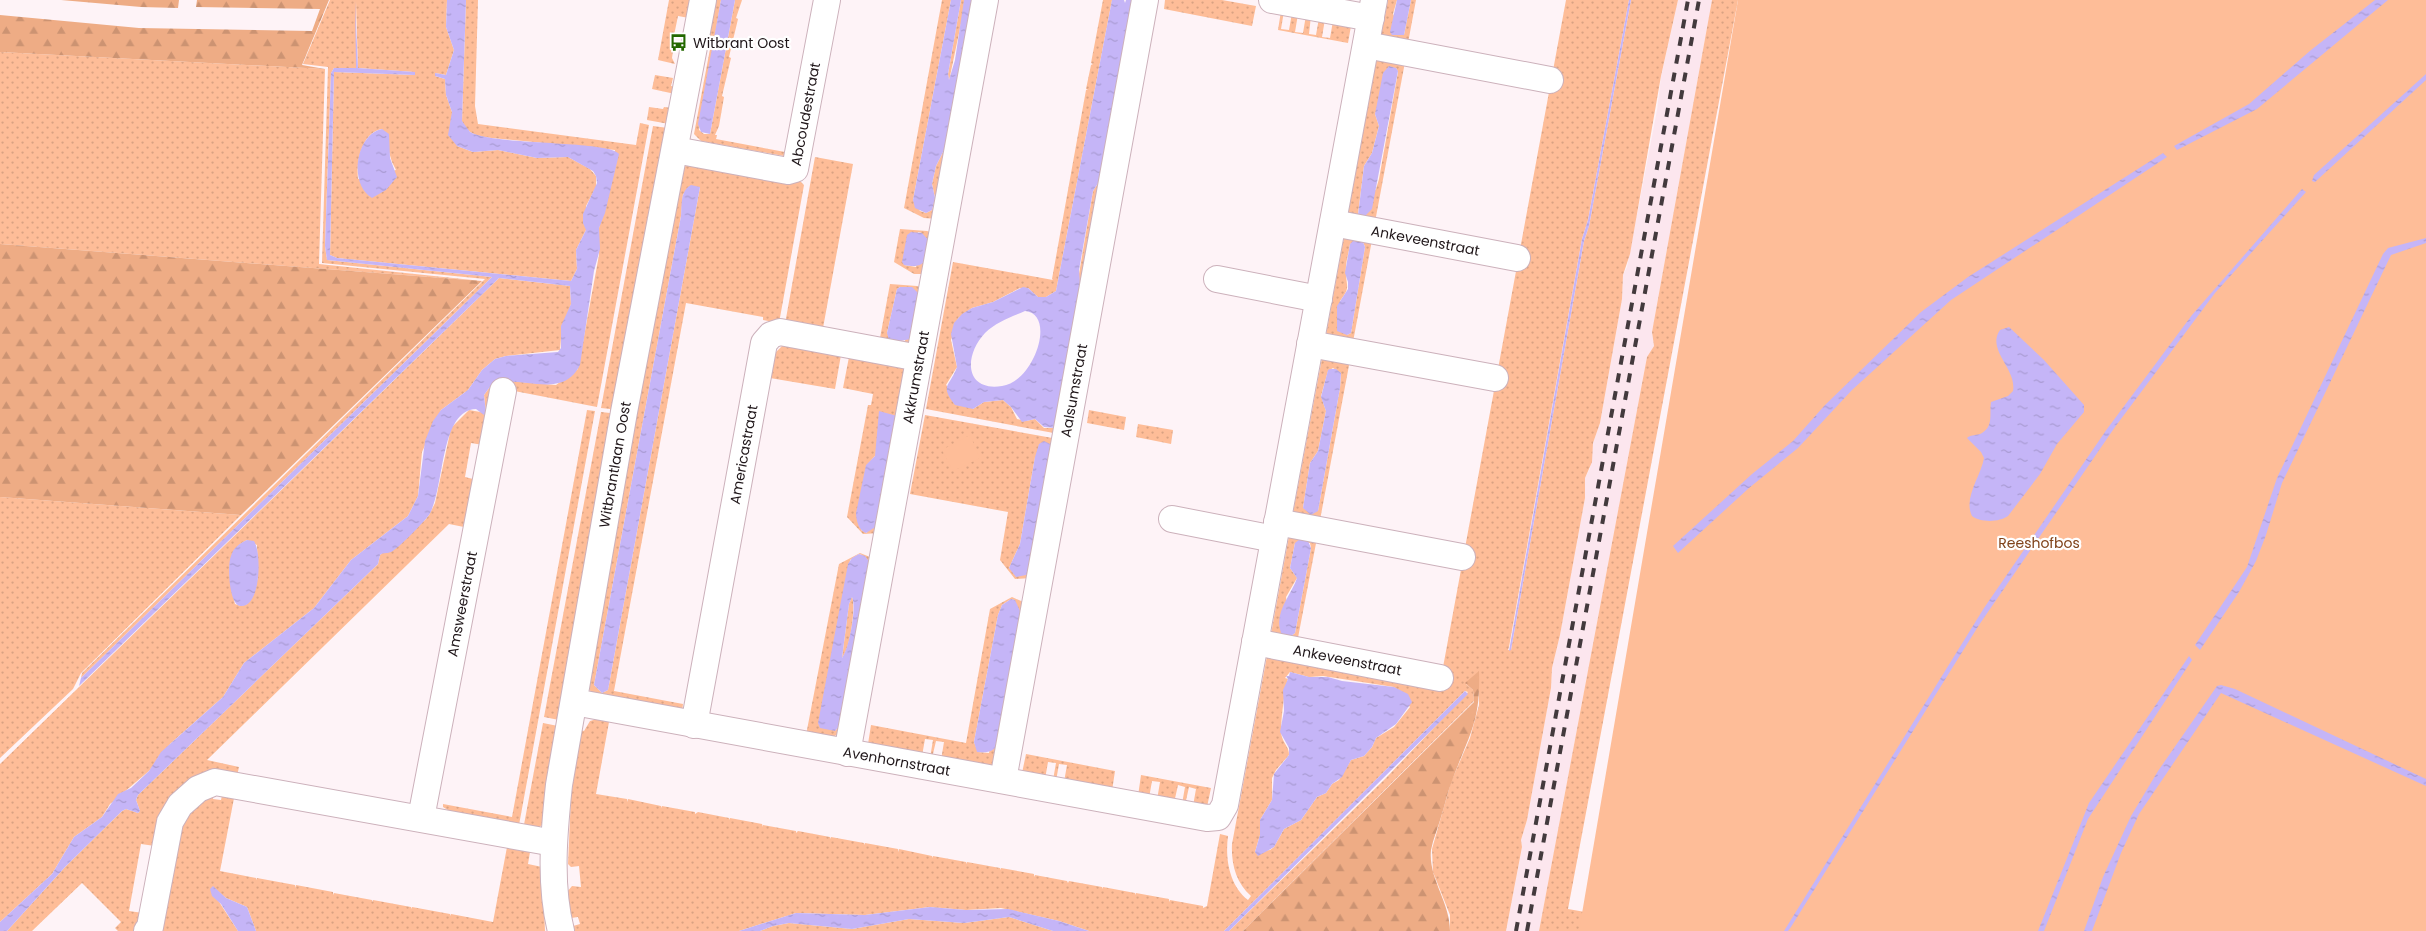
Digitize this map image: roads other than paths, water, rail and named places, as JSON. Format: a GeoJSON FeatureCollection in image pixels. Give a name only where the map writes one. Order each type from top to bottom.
{"type":"FeatureCollection","features":[{"type":"Feature","properties":{"kind":"street","name":"Witbrantlaan Oost"},"geometry":{"type":"LineString","coordinates":[[561,931],[557,916],[554,844],[559,784],[624,412],[703,0]]}},
{"type":"Feature","properties":{"kind":"street","name":"Abcoudestraat"},"geometry":{"type":"LineString","coordinates":[[675,150],[788,171],[795,169],[828,0]]}},
{"type":"Feature","properties":{"kind":"street","name":"Akkrumstraat"},"geometry":{"type":"LineString","coordinates":[[847,753],[985,0]]}},
{"type":"Feature","properties":{"kind":"street","name":"Aalsumstraat"},"geometry":{"type":"LineString","coordinates":[[1003,780],[1146,0]]}},
{"type":"Feature","properties":{"kind":"street"},"geometry":{"type":"LineString","coordinates":[[1255,642],[1372,9],[1272,0]]}},
{"type":"Feature","properties":{"kind":"street"},"geometry":{"type":"LineString","coordinates":[[1366,45],[1550,80]]}},
{"type":"Feature","properties":{"kind":"street","name":"Ankeveenstraat"},"geometry":{"type":"LineString","coordinates":[[1333,223],[1517,258]]}},
{"type":"Feature","properties":{"kind":"street"},"geometry":{"type":"LineString","coordinates":[[1217,278],[1319,299]]}},
{"type":"Feature","properties":{"kind":"street","name":"Americastraat"},"geometry":{"type":"LineString","coordinates":[[694,724],[764,343],[771,334],[780,332],[919,358]]}},
{"type":"Feature","properties":{"kind":"street"},"geometry":{"type":"LineString","coordinates":[[1310,344],[1495,378]]}},
{"type":"Feature","properties":{"kind":"street","name":"Amsweerstraat"},"geometry":{"type":"LineString","coordinates":[[421,818],[503,391]]}},
{"type":"Feature","properties":{"kind":"street"},"geometry":{"type":"LineString","coordinates":[[1172,519],[1276,530],[1462,557]]}},
{"type":"Feature","properties":{"kind":"street","name":"Avenhornstraat"},"geometry":{"type":"LineString","coordinates":[[574,702],[1207,818],[1218,817],[1225,805],[1255,642]]}},
{"type":"Feature","properties":{"kind":"street","name":"Ankeveenstraat"},"geometry":{"type":"LineString","coordinates":[[1255,642],[1440,678]]}},
{"type":"Feature","properties":{"kind":"street"},"geometry":{"type":"LineString","coordinates":[[147,931],[150,927],[170,822],[180,805],[198,789],[215,782],[421,818],[554,844]]}},
{"type":"Feature","properties":{"kind":"water"},"geometry":{"type":"Polygon","coordinates":[[[447,0],[466,0],[462,121],[470,132],[502,139],[595,147],[611,150],[619,154],[605,213],[599,228],[600,249],[594,271],[580,365],[572,376],[563,382],[540,384],[503,382],[492,384],[484,395],[486,413],[484,415],[476,409],[464,413],[455,422],[449,436],[434,503],[429,515],[422,523],[394,550],[380,555],[378,564],[138,795],[136,800],[140,811],[138,813],[126,809],[122,811],[66,866],[7,931],[0,931],[0,922],[52,874],[74,837],[102,817],[118,794],[131,788],[149,771],[161,752],[223,697],[244,663],[314,608],[351,560],[408,516],[418,496],[425,441],[433,421],[441,410],[468,390],[482,370],[495,359],[506,356],[558,352],[561,348],[561,326],[571,304],[570,286],[499,278],[79,686],[81,678],[492,277],[327,260],[325,246],[331,73],[334,68],[356,68],[355,1],[358,68],[415,72],[415,75],[334,72],[330,255],[337,258],[571,281],[577,269],[576,250],[586,230],[583,223],[583,214],[597,183],[596,176],[593,171],[568,157],[537,158],[498,150],[473,152],[457,146],[448,135],[452,112],[446,95],[445,79],[435,76],[435,73],[446,75],[454,50],[446,27],[447,0]]]}},
{"type":"Feature","properties":{"kind":"water"},"geometry":{"type":"Polygon","coordinates":[[[721,0],[735,0],[710,134],[701,132],[698,124],[721,0]]]}},
{"type":"Feature","properties":{"kind":"water"},"geometry":{"type":"Polygon","coordinates":[[[951,0],[961,0],[948,74],[949,80],[955,60],[964,0],[975,0],[949,140],[936,166],[932,184],[935,198],[932,210],[926,213],[915,208],[913,200],[951,0]]]}},
{"type":"Feature","properties":{"kind":"water"},"geometry":{"type":"Polygon","coordinates":[[[1112,0],[1124,0],[1125,3],[1126,0],[1134,0],[1102,177],[1093,191],[1079,270],[1081,298],[1055,428],[1044,427],[1035,419],[1022,422],[1003,400],[984,402],[973,409],[955,405],[947,389],[957,367],[951,334],[954,323],[962,314],[972,308],[993,302],[1023,287],[1028,288],[1038,297],[1046,297],[1056,291],[1112,0]],[[1025,311],[999,323],[985,333],[973,351],[971,370],[974,378],[980,383],[989,386],[1002,386],[1013,382],[1024,373],[1038,348],[1039,323],[1035,315],[1025,311]]]}},
{"type":"Feature","properties":{"kind":"water"},"geometry":{"type":"Polygon","coordinates":[[[1397,0],[1411,0],[1404,35],[1392,35],[1390,32],[1397,0]]]}},
{"type":"Feature","properties":{"kind":"water"},"geometry":{"type":"Polygon","coordinates":[[[1629,0],[1631,0],[1589,226],[1584,241],[1511,650],[1509,651],[1582,239],[1588,220],[1629,0]]]}},
{"type":"Feature","properties":{"kind":"water"},"geometry":{"type":"Polygon","coordinates":[[[2375,0],[2388,0],[2257,109],[2177,150],[2174,146],[2249,104],[2311,50],[2375,0]]]}},
{"type":"Feature","properties":{"kind":"water"},"geometry":{"type":"Polygon","coordinates":[[[1389,66],[1396,68],[1398,71],[1372,209],[1365,216],[1358,215],[1364,166],[1372,153],[1379,126],[1375,114],[1383,73],[1389,66]]]}},
{"type":"Feature","properties":{"kind":"water"},"geometry":{"type":"Polygon","coordinates":[[[2426,74],[2426,80],[2315,182],[2312,181],[2314,175],[2426,74]]]}},
{"type":"Feature","properties":{"kind":"water"},"geometry":{"type":"Polygon","coordinates":[[[382,129],[389,134],[390,158],[397,177],[386,190],[372,198],[364,191],[360,182],[358,160],[366,140],[373,133],[382,129]]]}},
{"type":"Feature","properties":{"kind":"water"},"geometry":{"type":"Polygon","coordinates":[[[2163,153],[2167,157],[1951,300],[1852,390],[1798,448],[1749,488],[1678,553],[1673,546],[1752,474],[1793,441],[1825,405],[1921,312],[1968,277],[2163,153]]]}},
{"type":"Feature","properties":{"kind":"water"},"geometry":{"type":"Polygon","coordinates":[[[691,185],[700,187],[608,690],[602,693],[594,685],[681,216],[682,199],[685,191],[691,185]]]}},
{"type":"Feature","properties":{"kind":"water"},"geometry":{"type":"Polygon","coordinates":[[[2302,189],[2306,192],[2215,293],[2115,427],[1979,625],[1791,927],[1788,931],[1784,931],[1984,608],[2107,429],[2192,315],[2302,189]]]}},
{"type":"Feature","properties":{"kind":"water"},"geometry":{"type":"Polygon","coordinates":[[[911,232],[922,233],[930,242],[926,259],[917,266],[904,265],[902,262],[907,235],[911,232]]]}},
{"type":"Feature","properties":{"kind":"water"},"geometry":{"type":"Polygon","coordinates":[[[2426,238],[2426,243],[2391,255],[2282,483],[2256,561],[2239,592],[2200,650],[2195,645],[2247,567],[2277,478],[2383,254],[2388,248],[2426,238]]]}},
{"type":"Feature","properties":{"kind":"water"},"geometry":{"type":"Polygon","coordinates":[[[1353,241],[1363,242],[1365,247],[1351,333],[1347,335],[1337,331],[1337,306],[1348,289],[1345,273],[1350,244],[1353,241]]]}},
{"type":"Feature","properties":{"kind":"water"},"geometry":{"type":"Polygon","coordinates":[[[900,287],[912,287],[920,295],[911,339],[894,342],[889,340],[887,333],[897,289],[900,287]]]}},
{"type":"Feature","properties":{"kind":"water"},"geometry":{"type":"Polygon","coordinates":[[[2009,327],[2044,360],[2084,405],[2084,412],[2057,444],[2040,474],[2008,516],[2000,520],[1985,521],[1972,516],[1970,509],[1971,494],[1984,458],[1981,452],[1967,438],[1982,433],[1988,427],[1990,423],[1991,402],[2008,396],[2013,391],[2011,375],[1997,345],[1997,337],[2000,330],[2009,327]]]}},
{"type":"Feature","properties":{"kind":"water"},"geometry":{"type":"Polygon","coordinates":[[[1336,369],[1341,373],[1340,388],[1318,511],[1311,515],[1303,508],[1310,463],[1318,451],[1326,411],[1321,397],[1328,370],[1336,369]]]}},
{"type":"Feature","properties":{"kind":"water"},"geometry":{"type":"Polygon","coordinates":[[[879,411],[897,416],[877,526],[866,533],[858,525],[856,513],[866,465],[875,456],[879,411]]]}},
{"type":"Feature","properties":{"kind":"water"},"geometry":{"type":"Polygon","coordinates":[[[1044,441],[1052,445],[1032,568],[1026,575],[1016,577],[1009,568],[1020,544],[1035,457],[1039,444],[1044,441]]]}},
{"type":"Feature","properties":{"kind":"water"},"geometry":{"type":"Polygon","coordinates":[[[1300,539],[1308,541],[1311,548],[1295,633],[1291,636],[1282,635],[1279,620],[1297,578],[1290,568],[1295,543],[1300,539]]]}},
{"type":"Feature","properties":{"kind":"water"},"geometry":{"type":"Polygon","coordinates":[[[247,540],[254,541],[257,547],[258,579],[252,599],[247,605],[240,606],[236,604],[231,592],[230,561],[235,548],[247,540]]]}},
{"type":"Feature","properties":{"kind":"water"},"geometry":{"type":"Polygon","coordinates":[[[859,554],[865,556],[870,563],[840,725],[835,731],[820,728],[818,723],[848,564],[852,558],[859,554]],[[852,597],[849,604],[842,658],[852,628],[852,597]]]}},
{"type":"Feature","properties":{"kind":"water"},"geometry":{"type":"Polygon","coordinates":[[[1011,599],[1015,600],[1020,611],[1021,624],[1000,742],[990,751],[977,752],[974,742],[998,615],[1002,605],[1011,599]]]}},
{"type":"Feature","properties":{"kind":"water"},"geometry":{"type":"Polygon","coordinates":[[[2189,656],[2192,660],[2088,819],[2044,931],[2038,931],[2089,803],[2189,656]]]}},
{"type":"Feature","properties":{"kind":"water"},"geometry":{"type":"Polygon","coordinates":[[[1290,672],[1309,677],[1328,677],[1342,681],[1394,687],[1408,694],[1412,702],[1396,724],[1376,738],[1372,747],[1364,756],[1351,760],[1342,777],[1332,784],[1326,793],[1317,797],[1301,820],[1284,829],[1274,847],[1258,856],[1255,852],[1260,835],[1260,820],[1272,800],[1274,774],[1289,755],[1289,748],[1280,732],[1284,711],[1283,690],[1288,679],[1286,676],[1289,676],[1290,672]]]}},
{"type":"Feature","properties":{"kind":"water"},"geometry":{"type":"Polygon","coordinates":[[[2221,685],[2235,689],[2426,779],[2426,786],[2221,693],[2139,814],[2121,853],[2092,931],[2084,931],[2103,877],[2131,816],[2158,771],[2217,686],[2221,685]]]}},
{"type":"Feature","properties":{"kind":"water"},"geometry":{"type":"Polygon","coordinates":[[[1465,691],[1468,694],[1229,931],[1224,931],[1465,691]]]}},
{"type":"Feature","properties":{"kind":"water"},"geometry":{"type":"Polygon","coordinates":[[[213,886],[226,898],[247,907],[256,931],[238,931],[221,904],[212,896],[210,889],[213,886]]]}},
{"type":"Feature","properties":{"kind":"water"},"geometry":{"type":"Polygon","coordinates":[[[930,907],[966,910],[1008,909],[1059,921],[1089,931],[1053,931],[1009,917],[964,923],[909,919],[852,929],[789,923],[760,931],[739,931],[796,913],[865,915],[930,907]]]}},
{"type":"Feature","properties":{"kind":"railway"},"geometry":{"type":"LineString","coordinates":[[1516,931],[1688,0]]}},
{"type":"Feature","properties":{"kind":"railway"},"geometry":{"type":"LineString","coordinates":[[1527,931],[1699,0]]}},
{"type":"Feature","properties":{"kind":"place","name":"Witbrant Oost"},"geometry":{"type":"Point","coordinates":[679,43]}},
{"type":"Feature","properties":{"kind":"park label","name":"Reeshofbos"},"geometry":{"type":"Point","coordinates":[2039,543]}}]}
